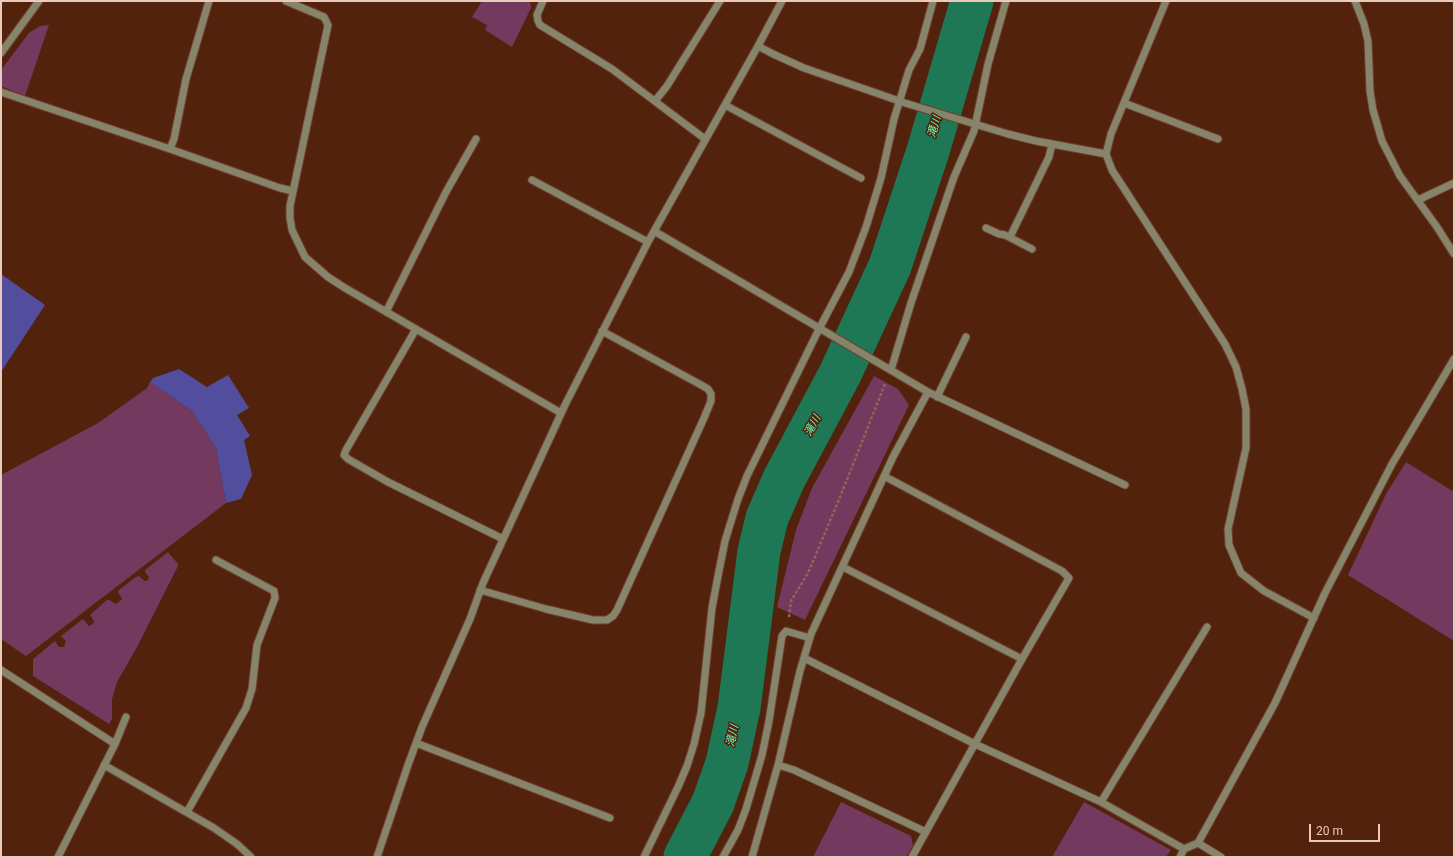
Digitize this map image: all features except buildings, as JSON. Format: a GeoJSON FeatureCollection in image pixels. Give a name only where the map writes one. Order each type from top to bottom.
{"type":"FeatureCollection","features":[{"type":"Feature","properties":{"kind":"street"},"geometry":{"type":"LineString","coordinates":[[1,53],[39,1]]}},
{"type":"Feature","properties":{"kind":"street"},"geometry":{"type":"LineString","coordinates":[[170,149],[174,138],[186,79],[209,1]]}},
{"type":"Feature","properties":{"kind":"street"},"geometry":{"type":"LineString","coordinates":[[286,1],[324,17],[328,25],[290,206],[292,230],[305,257],[328,277],[561,413]]}},
{"type":"Feature","properties":{"kind":"street"},"geometry":{"type":"LineString","coordinates":[[543,1],[537,15],[540,25],[598,60],[705,139]]}},
{"type":"Feature","properties":{"kind":"street"},"geometry":{"type":"LineString","coordinates":[[655,101],[667,86],[720,1]]}},
{"type":"Feature","properties":{"kind":"street"},"geometry":{"type":"LineString","coordinates":[[377,857],[416,743],[470,619],[480,590],[561,413],[648,242],[725,106],[782,1]]}},
{"type":"Feature","properties":{"kind":"street"},"geometry":{"type":"LineString","coordinates":[[644,857],[678,787],[694,744],[701,713],[712,608],[725,542],[738,499],[747,476],[837,292],[849,272],[866,227],[881,178],[894,119],[903,102],[908,70],[920,49],[933,1]]}},
{"type":"Feature","properties":{"kind":"street"},"geometry":{"type":"LineString","coordinates":[[891,370],[911,303],[949,192],[974,131],[972,122],[1006,1]]}},
{"type":"Feature","properties":{"kind":"street"},"geometry":{"type":"LineString","coordinates":[[1166,1],[1111,134],[1106,154],[1112,170],[1225,344],[1236,367],[1246,408],[1246,448],[1228,529],[1229,545],[1241,573],[1264,591],[1314,618]]}},
{"type":"Feature","properties":{"kind":"street"},"geometry":{"type":"LineString","coordinates":[[1355,1],[1364,24],[1368,41],[1372,110],[1382,140],[1400,176],[1437,227],[1454,254]]}},
{"type":"Feature","properties":{"kind":"street"},"geometry":{"type":"LineString","coordinates":[[758,46],[804,68],[903,102],[1008,134],[1106,154]]}},
{"type":"Feature","properties":{"kind":"street"},"geometry":{"type":"LineString","coordinates":[[1,92],[280,188],[293,191]]}},
{"type":"Feature","properties":{"kind":"street"},"geometry":{"type":"LineString","coordinates":[[1124,103],[1218,139]]}},
{"type":"Feature","properties":{"kind":"street"},"geometry":{"type":"LineString","coordinates":[[725,106],[861,178]]}},
{"type":"Feature","properties":{"kind":"street"},"geometry":{"type":"LineString","coordinates":[[386,312],[446,192],[476,139]]}},
{"type":"Feature","properties":{"kind":"street"},"geometry":{"type":"LineString","coordinates":[[1010,237],[1049,157],[1052,144]]}},
{"type":"Feature","properties":{"kind":"street"},"geometry":{"type":"LineString","coordinates":[[532,180],[648,242]]}},
{"type":"Feature","properties":{"kind":"street"},"geometry":{"type":"LineString","coordinates":[[1418,200],[1454,183]]}},
{"type":"Feature","properties":{"kind":"street"},"geometry":{"type":"LineString","coordinates":[[986,228],[1010,237],[1032,249]]}},
{"type":"Feature","properties":{"kind":"street"},"geometry":{"type":"LineString","coordinates":[[654,231],[928,392],[1125,485]]}},
{"type":"Feature","properties":{"kind":"street"},"geometry":{"type":"LineString","coordinates":[[416,329],[344,455],[348,460],[388,482],[503,539]]}},
{"type":"Feature","properties":{"kind":"street"},"geometry":{"type":"LineString","coordinates":[[480,590],[546,609],[593,620],[608,620],[617,610],[704,418],[711,401],[711,394],[704,386],[602,331]]}},
{"type":"Feature","properties":{"kind":"street"},"geometry":{"type":"LineString","coordinates":[[938,397],[966,337]]}},
{"type":"Feature","properties":{"kind":"street"},"geometry":{"type":"LineString","coordinates":[[1180,857],[1184,849],[1198,843],[1275,703],[1325,593],[1392,464],[1454,359]]}},
{"type":"Feature","properties":{"kind":"street"},"geometry":{"type":"LineString","coordinates":[[752,857],[778,765],[810,638],[893,457],[928,392]]}},
{"type":"Feature","properties":{"kind":"street"},"geometry":{"type":"LineString","coordinates":[[884,476],[1062,571],[1069,578],[1022,659],[912,857]]}},
{"type":"Feature","properties":{"kind":"street"},"geometry":{"type":"LineString","coordinates":[[187,812],[246,708],[252,689],[257,645],[275,598],[274,591],[216,560]]}},
{"type":"Feature","properties":{"kind":"street"},"geometry":{"type":"LineString","coordinates":[[843,567],[1022,659]]}},
{"type":"Feature","properties":{"kind":"street"},"geometry":{"type":"LineString","coordinates":[[1101,802],[1207,627]]}},
{"type":"Feature","properties":{"kind":"street"},"geometry":{"type":"LineString","coordinates":[[723,857],[738,830],[752,790],[769,721],[782,636],[786,631],[810,638]]}},
{"type":"Feature","properties":{"kind":"street"},"geometry":{"type":"LineString","coordinates":[[804,658],[975,744],[1101,802],[1184,849]]}},
{"type":"Feature","properties":{"kind":"street"},"geometry":{"type":"LineString","coordinates":[[1,670],[115,744]]}},
{"type":"Feature","properties":{"kind":"street"},"geometry":{"type":"LineString","coordinates":[[58,857],[115,744],[126,717]]}},
{"type":"Feature","properties":{"kind":"street"},"geometry":{"type":"LineString","coordinates":[[416,743],[610,818]]}},
{"type":"Feature","properties":{"kind":"street"},"geometry":{"type":"LineString","coordinates":[[104,765],[229,837],[251,857]]}},
{"type":"Feature","properties":{"kind":"street"},"geometry":{"type":"LineString","coordinates":[[778,765],[794,770],[926,832]]}},
{"type":"Feature","properties":{"kind":"street"},"geometry":{"type":"LineString","coordinates":[[1198,843],[1221,857]]}},
{"type":"Feature","properties":{"kind":"path"},"geometry":{"type":"LineString","coordinates":[[786,631],[791,601],[808,573],[840,498],[891,370]]}},
{"type":"Feature","properties":{"kind":"shaded area"},"geometry":{"type":"Polygon","coordinates":[[[482,1],[530,1],[531,8],[512,47],[485,30],[487,25],[472,17],[482,1]]]}},
{"type":"Feature","properties":{"kind":"shaded area"},"geometry":{"type":"Polygon","coordinates":[[[49,25],[25,96],[1,86],[1,70],[29,33],[40,26],[49,25]]]}},
{"type":"Feature","properties":{"kind":"shaded area"},"geometry":{"type":"Polygon","coordinates":[[[874,376],[898,389],[909,405],[805,620],[777,607],[796,530],[812,488],[874,376]]]}},
{"type":"Feature","properties":{"kind":"shaded area"},"geometry":{"type":"Polygon","coordinates":[[[150,382],[192,411],[216,448],[226,503],[26,656],[1,639],[1,475],[98,423],[147,388],[150,382]]]}},
{"type":"Feature","properties":{"kind":"shaded area"},"geometry":{"type":"Polygon","coordinates":[[[1406,462],[1454,492],[1454,641],[1348,575],[1386,494],[1406,462]]]}},
{"type":"Feature","properties":{"kind":"shaded area"},"geometry":{"type":"Polygon","coordinates":[[[168,552],[178,566],[136,649],[117,682],[112,699],[112,719],[109,724],[33,676],[33,659],[55,641],[59,647],[64,647],[66,641],[61,636],[83,619],[89,626],[91,625],[94,621],[90,615],[107,600],[116,604],[120,601],[122,599],[118,592],[119,590],[136,577],[139,576],[147,581],[149,577],[145,570],[168,552]]]}},
{"type":"Feature","properties":{"kind":"shaded area"},"geometry":{"type":"Polygon","coordinates":[[[841,802],[911,836],[913,846],[906,857],[813,857],[841,802]]]}},
{"type":"Feature","properties":{"kind":"shaded area"},"geometry":{"type":"Polygon","coordinates":[[[1084,802],[1171,850],[1166,857],[1052,857],[1084,802]]]}},
{"type":"Feature","properties":{"kind":"waterway","name":"滝川"},"geometry":{"type":"LineString","coordinates":[[685,857],[713,803],[727,763],[739,708],[759,551],[767,518],[784,479],[840,374],[890,266],[928,151],[972,1]]}}]}
